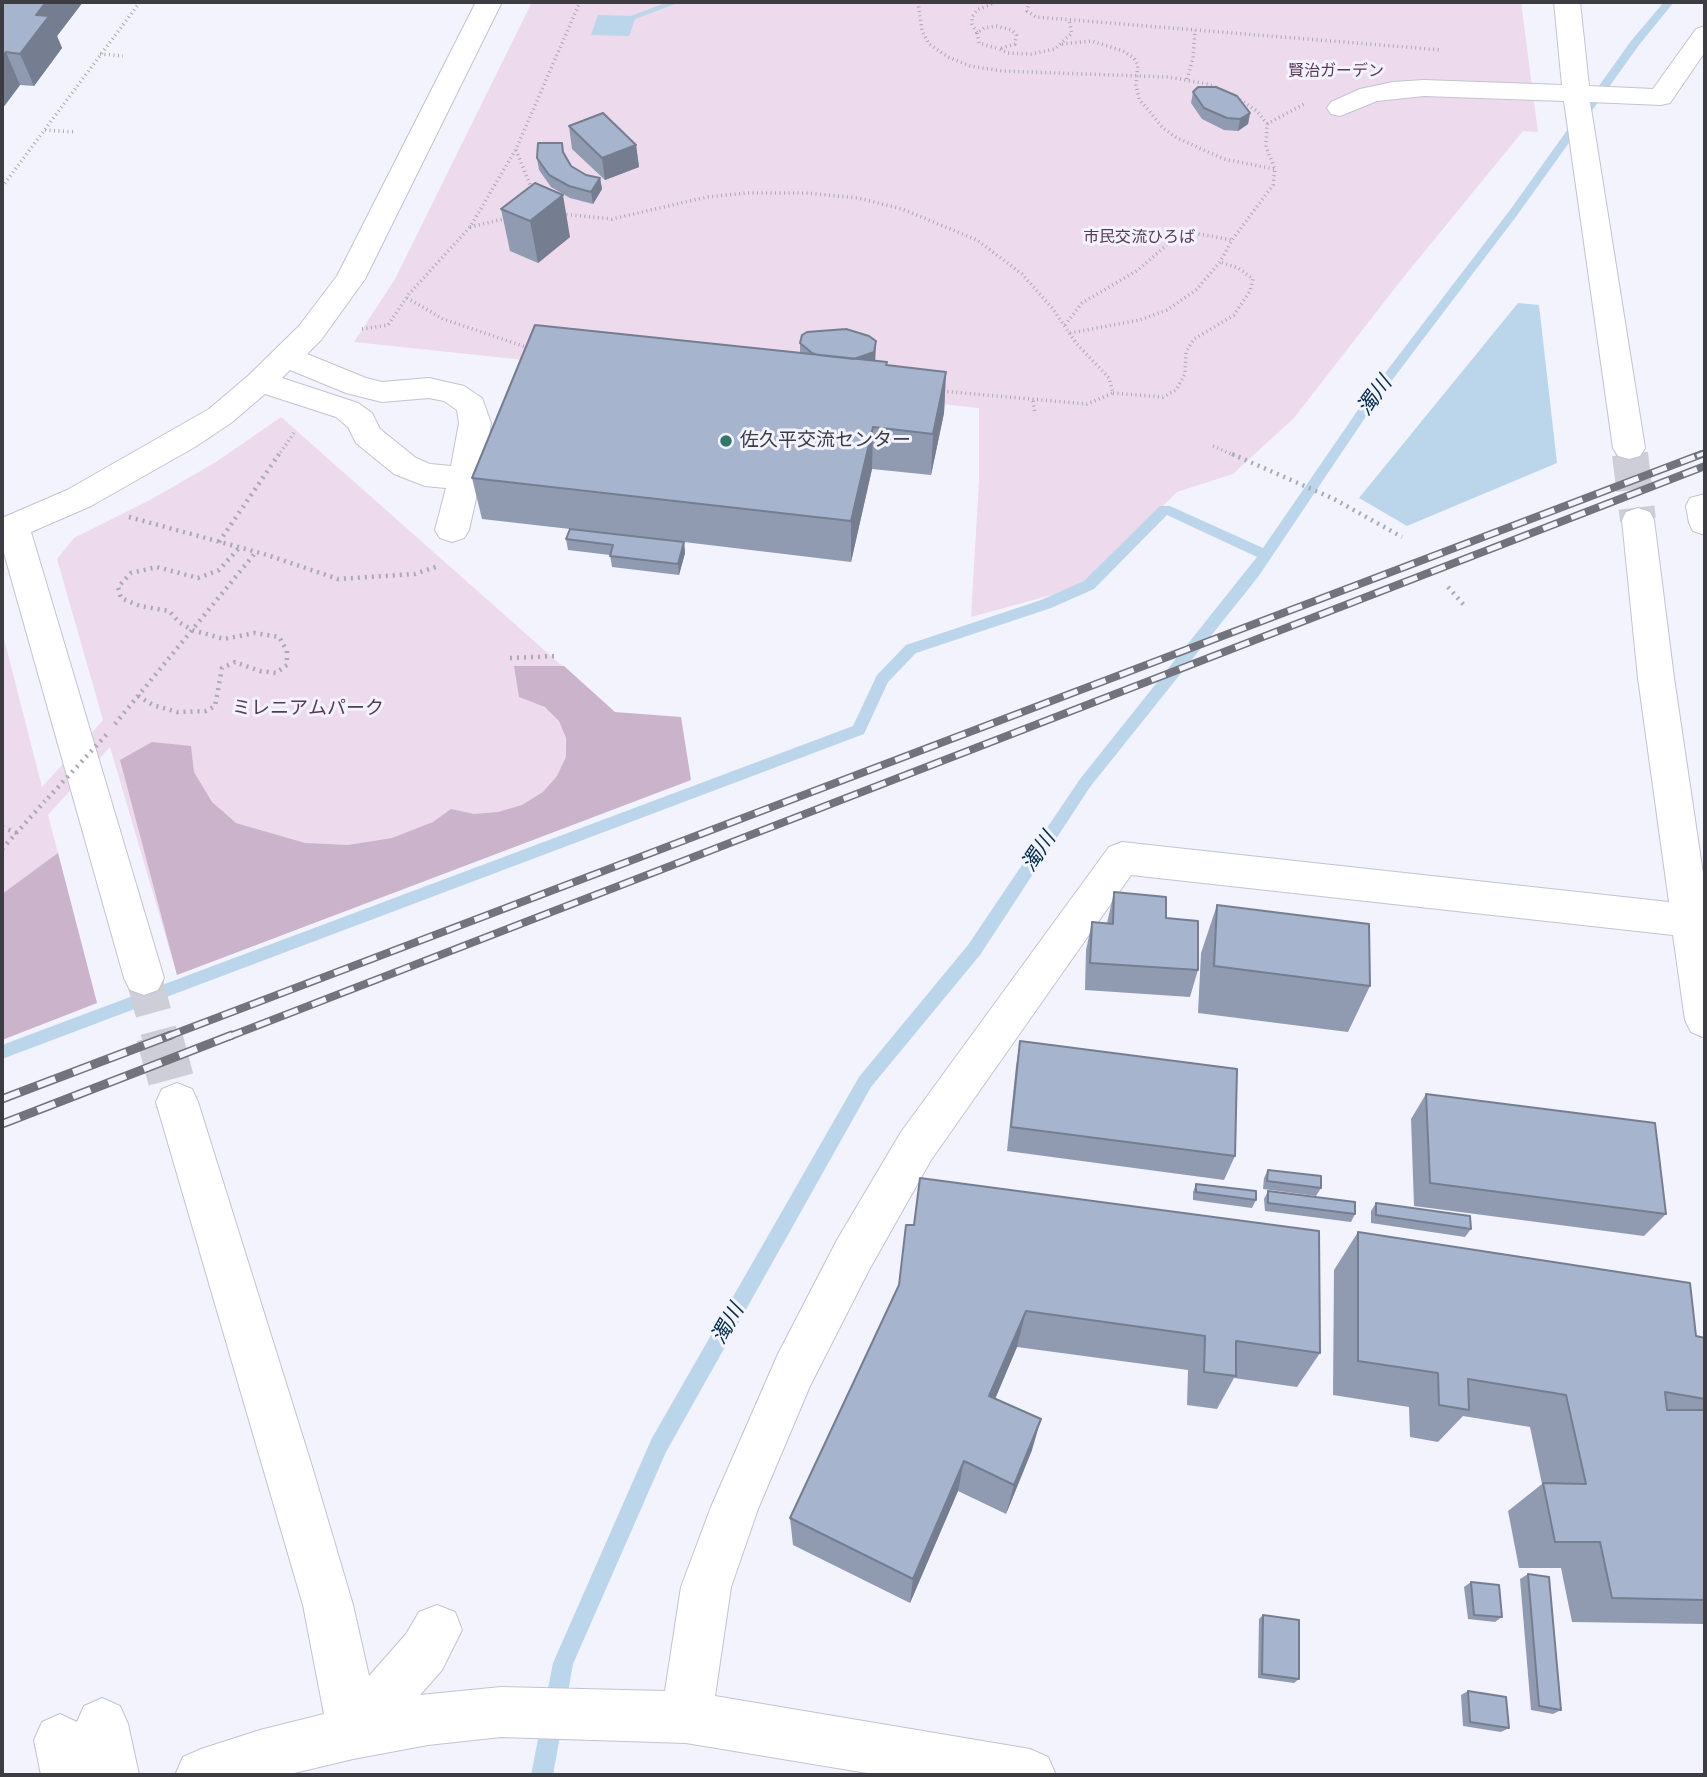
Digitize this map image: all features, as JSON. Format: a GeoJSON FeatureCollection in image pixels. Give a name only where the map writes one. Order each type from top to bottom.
{"type":"FeatureCollection","features":[{"type":"Feature","properties":{"kind":"street"},"geometry":{"type":"LineString","coordinates":[[144,978],[7,529],[79,498],[144,464],[220,416],[260,382],[310,333],[350,279],[489,2]]}},
{"type":"Feature","properties":{"kind":"street"},"geometry":{"type":"LineString","coordinates":[[1567,2],[1575,84],[1629,448]]}},
{"type":"Feature","properties":{"kind":"street"},"geometry":{"type":"LineString","coordinates":[[1340,108],[1369,95],[1424,88],[1575,84],[1646,97],[1661,97],[1705,34]]}},
{"type":"Feature","properties":{"kind":"street"},"geometry":{"type":"LineString","coordinates":[[287,357],[358,386],[382,392],[429,388],[453,393],[471,405],[475,423],[452,530]]}},
{"type":"Feature","properties":{"kind":"street"},"geometry":{"type":"LineString","coordinates":[[260,382],[347,410],[361,421],[367,435],[405,467],[425,475],[462,478]]}},
{"type":"Feature","properties":{"kind":"street"},"geometry":{"type":"LineString","coordinates":[[1705,505],[1702,506],[1705,523]]}},
{"type":"Feature","properties":{"kind":"street"},"geometry":{"type":"LineString","coordinates":[[1638,520],[1656,678],[1691,822],[1691,921],[1705,1020]]}},
{"type":"Feature","properties":{"kind":"street"},"geometry":{"type":"LineString","coordinates":[[686,1717],[706,1587],[735,1507],[794,1370],[853,1255],[915,1146],[1122,858],[1691,921]]}},
{"type":"Feature","properties":{"kind":"street"},"geometry":{"type":"LineString","coordinates":[[177,1102],[328,1605],[342,1665],[353,1734]]}},
{"type":"Feature","properties":{"kind":"street"},"geometry":{"type":"LineString","coordinates":[[353,1734],[424,1652],[437,1630]]}},
{"type":"Feature","properties":{"kind":"street"},"geometry":{"type":"LineString","coordinates":[[201,1775],[260,1756],[353,1734],[428,1719],[501,1712],[686,1717],[1030,1775]]}},
{"type":"Feature","properties":{"kind":"street"},"geometry":{"type":"LineString","coordinates":[[76,1746],[113,1775]]}},
{"type":"Feature","properties":{"kind":"path"},"geometry":{"type":"LineString","coordinates":[[2,187],[140,2]]}},
{"type":"Feature","properties":{"kind":"path"},"geometry":{"type":"LineString","coordinates":[[353,330],[388,325],[407,298],[470,227],[516,149],[580,2]]}},
{"type":"Feature","properties":{"kind":"path"},"geometry":{"type":"LineString","coordinates":[[918,2],[922,31],[929,44],[948,57],[970,66],[1002,71],[1187,79],[1208,84],[1243,101],[1257,111],[1267,124],[1266,147],[1275,169],[1273,185],[1232,240],[1220,262],[1196,290],[1167,310],[1140,320],[1070,333]]}},
{"type":"Feature","properties":{"kind":"path"},"geometry":{"type":"LineString","coordinates":[[996,2],[988,3],[972,17],[979,43],[1020,55],[1043,53],[1062,44],[1092,41],[1115,47],[1134,58],[1138,65],[1136,77],[1139,99],[1144,108],[1177,138],[1224,159],[1275,169]]}},
{"type":"Feature","properties":{"kind":"path"},"geometry":{"type":"LineString","coordinates":[[1029,2],[1027,11],[1036,17],[1447,51]]}},
{"type":"Feature","properties":{"kind":"path"},"geometry":{"type":"LineString","coordinates":[[1062,44],[1072,33],[1069,20]]}},
{"type":"Feature","properties":{"kind":"path"},"geometry":{"type":"LineString","coordinates":[[977,33],[984,28],[996,26],[1012,30],[1016,35],[1015,44],[999,49]]}},
{"type":"Feature","properties":{"kind":"path"},"geometry":{"type":"LineString","coordinates":[[1187,79],[1194,58],[1195,30]]}},
{"type":"Feature","properties":{"kind":"path"},"geometry":{"type":"LineString","coordinates":[[100,54],[123,56]]}},
{"type":"Feature","properties":{"kind":"path"},"geometry":{"type":"LineString","coordinates":[[1267,124],[1314,97]]}},
{"type":"Feature","properties":{"kind":"path"},"geometry":{"type":"LineString","coordinates":[[44,130],[75,132]]}},
{"type":"Feature","properties":{"kind":"path"},"geometry":{"type":"LineString","coordinates":[[516,149],[532,191],[540,198]]}},
{"type":"Feature","properties":{"kind":"path"},"geometry":{"type":"LineString","coordinates":[[555,213],[612,219],[707,197],[747,192],[806,193],[858,198],[902,209],[977,240],[1022,274],[1109,378],[1113,393]]}},
{"type":"Feature","properties":{"kind":"path"},"geometry":{"type":"LineString","coordinates":[[470,227],[513,217]]}},
{"type":"Feature","properties":{"kind":"path"},"geometry":{"type":"LineString","coordinates":[[1065,325],[1082,303],[1138,270],[1177,236],[1193,233],[1232,240]]}},
{"type":"Feature","properties":{"kind":"path"},"geometry":{"type":"LineString","coordinates":[[941,391],[1087,404],[1113,393],[1163,397],[1176,390],[1185,374],[1185,352],[1194,340],[1234,315],[1250,291],[1253,279],[1238,268],[1220,262]]}},
{"type":"Feature","properties":{"kind":"path"},"geometry":{"type":"LineString","coordinates":[[407,298],[443,319],[534,350]]}},
{"type":"Feature","properties":{"kind":"path"},"geometry":{"type":"LineString","coordinates":[[219,542],[296,430],[295,393]]}},
{"type":"Feature","properties":{"kind":"path"},"geometry":{"type":"LineString","coordinates":[[1033,401],[1035,413]]}},
{"type":"Feature","properties":{"kind":"path"},"geometry":{"type":"LineString","coordinates":[[1213,446],[1334,499],[1402,537]]}},
{"type":"Feature","properties":{"kind":"path"},"geometry":{"type":"LineString","coordinates":[[127,517],[240,547],[338,579],[415,575],[439,565]]}},
{"type":"Feature","properties":{"kind":"path"},"geometry":{"type":"LineString","coordinates":[[138,696],[153,705],[177,712],[206,711],[215,706],[222,667],[235,662],[275,673],[287,665],[287,651],[279,637],[255,633],[224,639],[192,630],[179,622],[169,611],[140,606],[121,598],[118,587],[131,573],[157,567],[198,578],[219,570],[240,547]]}},
{"type":"Feature","properties":{"kind":"path"},"geometry":{"type":"LineString","coordinates":[[2,849],[108,733],[256,552]]}},
{"type":"Feature","properties":{"kind":"path"},"geometry":{"type":"LineString","coordinates":[[1448,587],[1464,605]]}},
{"type":"Feature","properties":{"kind":"path"},"geometry":{"type":"LineString","coordinates":[[510,659],[555,656]]}},
{"type":"Feature","properties":{"kind":"path"},"geometry":{"type":"LineString","coordinates":[[2,827],[17,833]]}},
{"type":"Feature","properties":{"kind":"green space","name":"市民交流ひろば"},"geometry":{"type":"Polygon","coordinates":[[[532,2],[1521,2],[1538,132],[1523,131],[1402,279],[1294,418],[1233,474],[1177,492],[1087,580],[1055,594],[971,617],[979,481],[979,408],[354,342],[395,279],[532,2]]]}},
{"type":"Feature","properties":{"kind":"green space","name":"ミレニアムパーク"},"geometry":{"type":"Polygon","coordinates":[[[281,417],[691,780],[177,975],[110,747],[48,815],[97,1003],[2,1040],[2,631],[42,787],[103,720],[57,559],[74,538],[150,500],[216,462],[281,417]]]}},
{"type":"Feature","properties":{"kind":"shaded area"},"geometry":{"type":"Polygon","coordinates":[[[514,666],[564,666],[615,712],[681,717],[691,780],[177,975],[120,760],[152,742],[191,746],[194,772],[212,802],[236,823],[305,843],[348,845],[392,838],[433,822],[451,809],[474,814],[498,812],[522,805],[543,792],[557,776],[566,757],[566,738],[559,721],[545,707],[519,697],[514,666]]]}},
{"type":"Feature","properties":{"kind":"shaded area"},"geometry":{"type":"Polygon","coordinates":[[[58,853],[97,1003],[2,1040],[2,894],[58,853]]]}},
{"type":"Feature","properties":{"kind":"water"},"geometry":{"type":"Polygon","coordinates":[[[668,2],[680,2],[635,19],[629,36],[591,35],[598,15],[631,16],[668,2]]]}},
{"type":"Feature","properties":{"kind":"water"},"geometry":{"type":"Polygon","coordinates":[[[1518,303],[1539,305],[1557,463],[1407,526],[1359,498],[1518,303]]]}},
{"type":"Feature","properties":{"kind":"building"},"geometry":{"type":"Polygon","coordinates":[[[2,2],[46,2],[36,15],[49,16],[20,54],[6,52],[2,57],[2,2]]]}},
{"type":"Feature","properties":{"kind":"building"},"geometry":{"type":"Polygon","coordinates":[[[1198,87],[1216,87],[1237,96],[1250,113],[1240,119],[1227,118],[1204,108],[1193,92],[1198,87]]]}},
{"type":"Feature","properties":{"kind":"building"},"geometry":{"type":"Polygon","coordinates":[[[603,113],[636,145],[602,158],[569,126],[603,113]]]}},
{"type":"Feature","properties":{"kind":"building"},"geometry":{"type":"Polygon","coordinates":[[[538,143],[562,143],[563,152],[571,166],[586,175],[600,178],[591,192],[569,186],[549,175],[537,158],[538,143]]]}},
{"type":"Feature","properties":{"kind":"building"},"geometry":{"type":"Polygon","coordinates":[[[535,183],[563,195],[530,221],[501,209],[535,183]]]}},
{"type":"Feature","properties":{"kind":"building","name":"佐久平交流センター"},"geometry":{"type":"Polygon","coordinates":[[[535,325],[887,362],[886,365],[946,372],[933,434],[873,427],[851,521],[472,478],[535,325]]]}},
{"type":"Feature","properties":{"kind":"building"},"geometry":{"type":"Polygon","coordinates":[[[846,329],[876,341],[874,352],[854,359],[818,355],[800,343],[802,335],[807,332],[846,329]]]}},
{"type":"Feature","properties":{"kind":"building"},"geometry":{"type":"Polygon","coordinates":[[[570,529],[684,542],[678,564],[610,556],[613,545],[566,539],[570,529]]]}},
{"type":"Feature","properties":{"kind":"building"},"geometry":{"type":"Polygon","coordinates":[[[1114,892],[1166,897],[1166,918],[1198,921],[1198,970],[1090,963],[1092,922],[1113,924],[1114,892]]]}},
{"type":"Feature","properties":{"kind":"building"},"geometry":{"type":"Polygon","coordinates":[[[1217,905],[1369,924],[1370,986],[1214,966],[1217,905]]]}},
{"type":"Feature","properties":{"kind":"building"},"geometry":{"type":"Polygon","coordinates":[[[1020,1041],[1237,1069],[1235,1156],[1011,1127],[1020,1041]]]}},
{"type":"Feature","properties":{"kind":"building"},"geometry":{"type":"Polygon","coordinates":[[[1426,1094],[1655,1123],[1666,1214],[1430,1183],[1426,1094]]]}},
{"type":"Feature","properties":{"kind":"building"},"geometry":{"type":"Polygon","coordinates":[[[1268,1170],[1321,1176],[1321,1188],[1267,1181],[1268,1170]]]}},
{"type":"Feature","properties":{"kind":"building"},"geometry":{"type":"Polygon","coordinates":[[[920,1178],[1319,1231],[1320,1353],[1236,1341],[1236,1376],[1204,1372],[1205,1336],[1026,1311],[989,1396],[1041,1419],[1014,1485],[964,1461],[913,1579],[790,1518],[899,1285],[906,1225],[914,1225],[920,1178]]]}},
{"type":"Feature","properties":{"kind":"building"},"geometry":{"type":"Polygon","coordinates":[[[1196,1184],[1256,1191],[1256,1200],[1196,1192],[1196,1184]]]}},
{"type":"Feature","properties":{"kind":"building"},"geometry":{"type":"Polygon","coordinates":[[[1268,1191],[1355,1202],[1355,1214],[1268,1203],[1268,1191]]]}},
{"type":"Feature","properties":{"kind":"building"},"geometry":{"type":"Polygon","coordinates":[[[1376,1203],[1470,1216],[1471,1229],[1376,1215],[1376,1203]]]}},
{"type":"Feature","properties":{"kind":"building"},"geometry":{"type":"Polygon","coordinates":[[[1358,1232],[1690,1283],[1696,1336],[1705,1338],[1705,1399],[1665,1392],[1667,1410],[1705,1410],[1705,1600],[1612,1598],[1600,1542],[1555,1542],[1543,1483],[1586,1484],[1566,1395],[1468,1379],[1469,1410],[1439,1405],[1438,1373],[1358,1361],[1358,1232]]]}},
{"type":"Feature","properties":{"kind":"building"},"geometry":{"type":"Polygon","coordinates":[[[1528,1574],[1549,1577],[1561,1710],[1539,1706],[1528,1574]]]}},
{"type":"Feature","properties":{"kind":"building"},"geometry":{"type":"Polygon","coordinates":[[[1471,1582],[1499,1585],[1502,1617],[1474,1615],[1471,1582]]]}},
{"type":"Feature","properties":{"kind":"building"},"geometry":{"type":"Polygon","coordinates":[[[1263,1615],[1299,1620],[1299,1679],[1262,1674],[1263,1615]]]}},
{"type":"Feature","properties":{"kind":"building"},"geometry":{"type":"Polygon","coordinates":[[[1468,1691],[1506,1697],[1509,1728],[1470,1722],[1468,1691]]]}},
{"type":"Feature","properties":{"kind":"waterway","name":"濁川"},"geometry":{"type":"LineString","coordinates":[[542,1775],[563,1663],[659,1445],[865,1082],[974,950],[1085,783],[1253,573],[1373,397],[1514,212],[1635,43],[1669,2]]}},
{"type":"Feature","properties":{"kind":"waterway"},"geometry":{"type":"LineString","coordinates":[[2,1052],[859,730],[882,679],[911,649],[1046,604],[1089,585],[1165,509],[1265,555]]}},
{"type":"Feature","properties":{"kind":"tunnel"},"geometry":{"type":"LineString","coordinates":[[1629,448],[1630,456]]}},
{"type":"Feature","properties":{"kind":"tunnel"},"geometry":{"type":"LineString","coordinates":[[1630,454],[1638,520]]}},
{"type":"Feature","properties":{"kind":"tunnel"},"geometry":{"type":"LineString","coordinates":[[144,978],[160,1037]]}},
{"type":"Feature","properties":{"kind":"tunnel"},"geometry":{"type":"LineString","coordinates":[[159,1035],[177,1102]]}},
{"type":"Feature","properties":{"kind":"railway"},"geometry":{"type":"LineString","coordinates":[[1697,456],[1705,453]]}},
{"type":"Feature","properties":{"kind":"railway"},"geometry":{"type":"LineString","coordinates":[[166,1037],[1702,454]]}},
{"type":"Feature","properties":{"kind":"railway"},"geometry":{"type":"LineString","coordinates":[[228,1037],[1705,466]]}},
{"type":"Feature","properties":{"kind":"railway"},"geometry":{"type":"LineString","coordinates":[[2,1099],[171,1035]]}},
{"type":"Feature","properties":{"kind":"railway"},"geometry":{"type":"LineString","coordinates":[[2,1124],[232,1035]]}},
{"type":"Feature","properties":{"kind":"place","name":"佐久平交流センター"},"geometry":{"type":"Point","coordinates":[726,441]}},
{"type":"Feature","properties":{"kind":"park label","name":"賢治ガーデン"},"geometry":{"type":"Point","coordinates":[1336,71]}}]}
